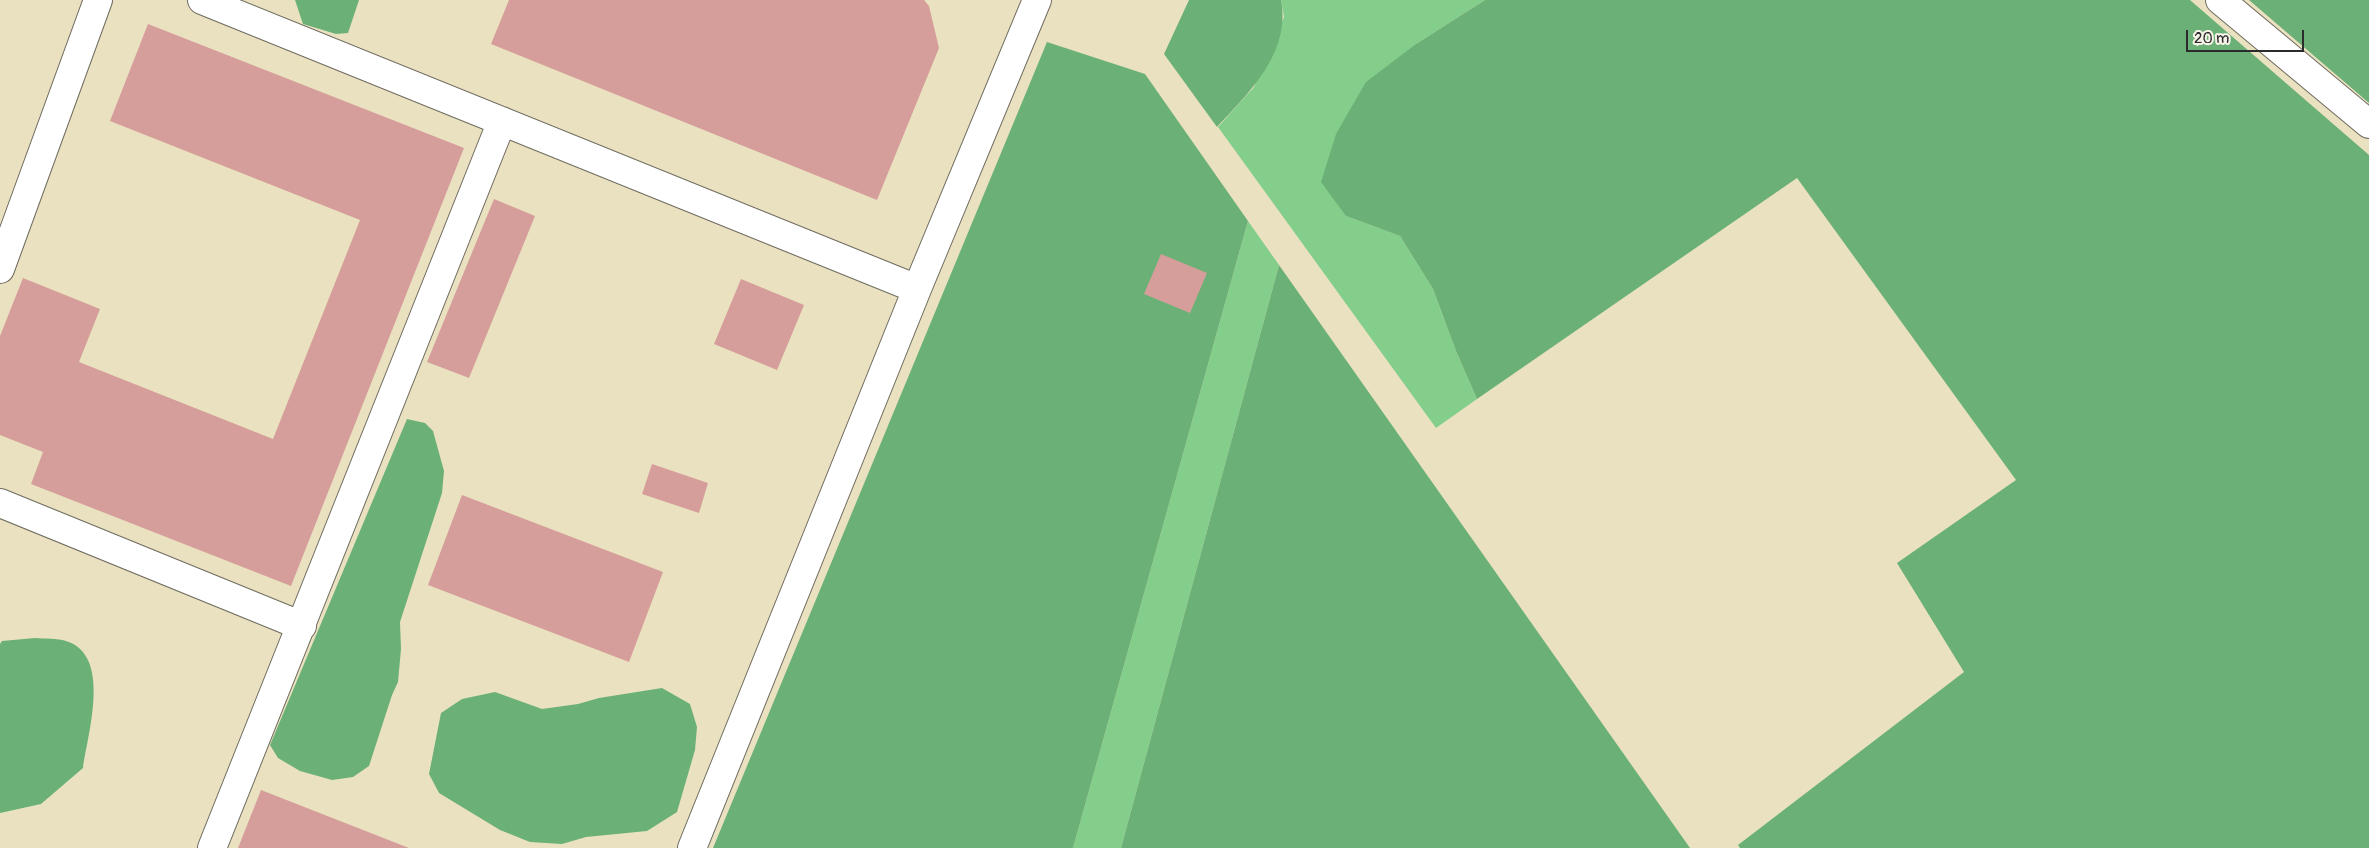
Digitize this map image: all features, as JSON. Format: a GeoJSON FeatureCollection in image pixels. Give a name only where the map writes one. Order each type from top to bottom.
{"type":"FeatureCollection","features":[{"type":"Feature","properties":{"kind":"lane"},"geometry":{"type":"LineString","coordinates":[[0,269],[98,0]]}},
{"type":"Feature","properties":{"kind":"lane"},"geometry":{"type":"LineString","coordinates":[[202,0],[917,289]]}},
{"type":"Feature","properties":{"kind":"lane"},"geometry":{"type":"LineString","coordinates":[[692,848],[917,289],[1037,0]]}},
{"type":"Feature","properties":{"kind":"lane"},"geometry":{"type":"LineString","coordinates":[[2220,0],[2369,124]]}},
{"type":"Feature","properties":{"kind":"lane"},"geometry":{"type":"LineString","coordinates":[[212,848],[502,121]]}},
{"type":"Feature","properties":{"kind":"lane"},"geometry":{"type":"LineString","coordinates":[[0,503],[302,626]]}},
{"type":"Feature","properties":{"kind":"green space"},"geometry":{"type":"Polygon","coordinates":[[[295,0],[359,0],[348,33],[336,34],[303,24],[295,0]]]}},
{"type":"Feature","properties":{"kind":"green space"},"geometry":{"type":"Polygon","coordinates":[[[1189,0],[1281,0],[1282,19],[1280,37],[1274,54],[1254,85],[1217,127],[1164,54],[1189,0]]]}},
{"type":"Feature","properties":{"kind":"green space"},"geometry":{"type":"Polygon","coordinates":[[[1281,0],[1485,0],[1416,44],[1346,216],[1400,236],[1433,289],[1456,351],[1477,399],[1436,428],[1218,127],[1254,87],[1284,17],[1281,0]]]}},
{"type":"Feature","properties":{"kind":"green space"},"geometry":{"type":"Polygon","coordinates":[[[1485,0],[2190,0],[2369,155],[2369,848],[1740,848],[1738,845],[1964,672],[1897,563],[2016,480],[1797,178],[1477,399],[1456,351],[1433,289],[1400,236],[1346,216],[1321,182],[1336,134],[1366,82],[1416,44],[1485,0]]]}},
{"type":"Feature","properties":{"kind":"green space"},"geometry":{"type":"Polygon","coordinates":[[[2249,0],[2369,0],[2369,103],[2249,0]]]}},
{"type":"Feature","properties":{"kind":"green space"},"geometry":{"type":"Polygon","coordinates":[[[1047,42],[1145,74],[1248,221],[1073,848],[713,848],[1047,42]]]}},
{"type":"Feature","properties":{"kind":"green space"},"geometry":{"type":"Polygon","coordinates":[[[1248,221],[1279,265],[1121,848],[1073,848],[1248,221]]]}},
{"type":"Feature","properties":{"kind":"green space"},"geometry":{"type":"Polygon","coordinates":[[[1279,265],[1690,848],[1121,848],[1279,265]]]}},
{"type":"Feature","properties":{"kind":"green space"},"geometry":{"type":"Polygon","coordinates":[[[407,419],[425,423],[433,431],[444,471],[442,493],[400,622],[401,649],[398,682],[369,766],[353,777],[332,780],[300,771],[278,758],[270,745],[407,419]]]}},
{"type":"Feature","properties":{"kind":"green space"},"geometry":{"type":"Polygon","coordinates":[[[35,638],[66,641],[80,649],[89,662],[93,678],[94,697],[83,768],[41,804],[0,813],[0,644],[2,641],[35,638]]]}},
{"type":"Feature","properties":{"kind":"green space"},"geometry":{"type":"Polygon","coordinates":[[[662,688],[690,704],[697,727],[695,750],[677,812],[647,831],[586,837],[562,844],[530,842],[500,830],[439,793],[429,774],[441,713],[462,699],[495,692],[542,709],[662,688]]]}},
{"type":"Feature","properties":{"kind":"building"},"geometry":{"type":"Polygon","coordinates":[[[509,0],[924,0],[929,6],[939,48],[877,200],[491,44],[509,0]]]}},
{"type":"Feature","properties":{"kind":"building"},"geometry":{"type":"Polygon","coordinates":[[[148,24],[464,148],[291,586],[31,484],[43,452],[0,435],[0,336],[23,278],[100,309],[79,362],[273,439],[360,220],[110,121],[148,24]]]}},
{"type":"Feature","properties":{"kind":"building"},"geometry":{"type":"Polygon","coordinates":[[[494,199],[535,216],[469,378],[427,362],[494,199]]]}},
{"type":"Feature","properties":{"kind":"building"},"geometry":{"type":"Polygon","coordinates":[[[1161,254],[1207,273],[1190,313],[1144,294],[1161,254]]]}},
{"type":"Feature","properties":{"kind":"building"},"geometry":{"type":"Polygon","coordinates":[[[741,279],[804,305],[777,370],[714,344],[741,279]]]}},
{"type":"Feature","properties":{"kind":"building"},"geometry":{"type":"Polygon","coordinates":[[[652,464],[708,483],[699,513],[642,494],[652,464]]]}},
{"type":"Feature","properties":{"kind":"building"},"geometry":{"type":"Polygon","coordinates":[[[462,495],[663,572],[629,662],[428,585],[462,495]]]}},
{"type":"Feature","properties":{"kind":"building"},"geometry":{"type":"Polygon","coordinates":[[[261,790],[409,848],[238,848],[261,790]]]}}]}
